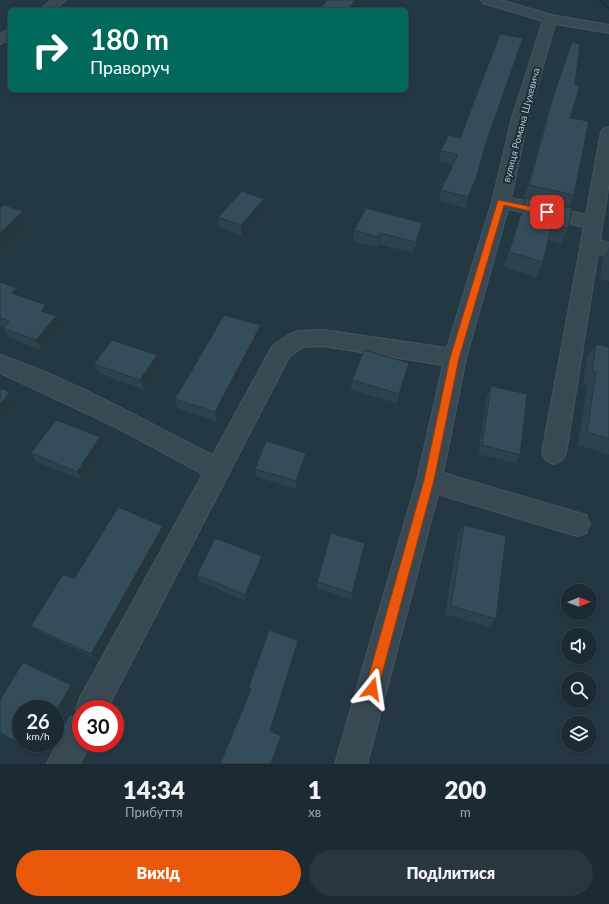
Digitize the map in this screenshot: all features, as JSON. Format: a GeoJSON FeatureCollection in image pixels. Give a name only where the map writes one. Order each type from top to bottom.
{"type":"FeatureCollection","features":[{"type":"Feature","properties":{"kind":"street"},"geometry":{"type":"LineString","coordinates":[[48,8],[60,0]]}},
{"type":"Feature","properties":{"kind":"street"},"geometry":{"type":"LineString","coordinates":[[487,0],[550,19],[609,29]]}},
{"type":"Feature","properties":{"kind":"street","name":"вулиця Романа Шухевича"},"geometry":{"type":"LineString","coordinates":[[351,764],[429,480],[454,358],[501,202],[520,118],[550,19]]}},
{"type":"Feature","properties":{"kind":"street"},"geometry":{"type":"LineString","coordinates":[[554,453],[609,132]]}},
{"type":"Feature","properties":{"kind":"street"},"geometry":{"type":"LineString","coordinates":[[501,202],[593,223]]}},
{"type":"Feature","properties":{"kind":"street"},"geometry":{"type":"LineString","coordinates":[[590,244],[609,250]]}},
{"type":"Feature","properties":{"kind":"street"},"geometry":{"type":"LineString","coordinates":[[97,700],[281,351],[299,339],[324,338],[454,358]]}},
{"type":"Feature","properties":{"kind":"street"},"geometry":{"type":"LineString","coordinates":[[0,364],[54,387],[124,420],[177,449],[218,469]]}},
{"type":"Feature","properties":{"kind":"street"},"geometry":{"type":"LineString","coordinates":[[429,480],[577,524]]}},
{"type":"Feature","properties":{"kind":"street"},"geometry":{"type":"LineString","coordinates":[[63,764],[72,746]]}},
{"type":"Feature","properties":{"kind":"building"},"geometry":{"type":"Polygon","coordinates":[[[327,0],[355,0],[349,8],[321,8],[327,0]]]}},
{"type":"Feature","properties":{"kind":"building"},"geometry":{"type":"Polygon","coordinates":[[[500,34],[523,38],[486,143],[476,179],[468,197],[441,190],[458,154],[441,151],[448,135],[460,138],[500,34]]]}},
{"type":"Feature","properties":{"kind":"building"},"geometry":{"type":"Polygon","coordinates":[[[572,42],[580,44],[575,85],[580,86],[570,118],[589,121],[574,195],[529,185],[553,97],[572,42]]]}},
{"type":"Feature","properties":{"kind":"building"},"geometry":{"type":"Polygon","coordinates":[[[242,191],[264,199],[241,225],[218,217],[242,191]]]}},
{"type":"Feature","properties":{"kind":"building"},"geometry":{"type":"Polygon","coordinates":[[[526,198],[572,208],[568,228],[552,224],[543,262],[509,252],[526,198]]]}},
{"type":"Feature","properties":{"kind":"building"},"geometry":{"type":"Polygon","coordinates":[[[4,205],[23,211],[0,233],[0,206],[2,207],[4,205]]]}},
{"type":"Feature","properties":{"kind":"building"},"geometry":{"type":"Polygon","coordinates":[[[366,208],[422,223],[416,242],[380,233],[378,237],[354,230],[366,208]]]}},
{"type":"Feature","properties":{"kind":"building"},"geometry":{"type":"Polygon","coordinates":[[[0,282],[17,288],[12,293],[46,305],[41,311],[56,316],[36,340],[3,328],[9,321],[0,318],[0,282]]]}},
{"type":"Feature","properties":{"kind":"building"},"geometry":{"type":"Polygon","coordinates":[[[224,315],[261,325],[215,412],[175,399],[224,315]]]}},
{"type":"Feature","properties":{"kind":"building"},"geometry":{"type":"Polygon","coordinates":[[[112,340],[157,355],[140,380],[94,364],[112,340]]]}},
{"type":"Feature","properties":{"kind":"building"},"geometry":{"type":"Polygon","coordinates":[[[596,344],[609,347],[609,439],[587,432],[596,372],[592,371],[596,344]]]}},
{"type":"Feature","properties":{"kind":"building"},"geometry":{"type":"Polygon","coordinates":[[[364,350],[409,363],[399,394],[352,380],[364,350]]]}},
{"type":"Feature","properties":{"kind":"building"},"geometry":{"type":"Polygon","coordinates":[[[491,386],[527,394],[520,455],[482,445],[491,386]]]}},
{"type":"Feature","properties":{"kind":"building"},"geometry":{"type":"Polygon","coordinates":[[[0,388],[10,392],[0,405],[0,388]]]}},
{"type":"Feature","properties":{"kind":"building"},"geometry":{"type":"Polygon","coordinates":[[[56,420],[100,437],[77,472],[31,453],[56,420]]]}},
{"type":"Feature","properties":{"kind":"building"},"geometry":{"type":"Polygon","coordinates":[[[266,441],[306,453],[296,481],[255,469],[266,441]]]}},
{"type":"Feature","properties":{"kind":"building"},"geometry":{"type":"Polygon","coordinates":[[[118,507],[163,526],[91,654],[31,626],[63,574],[74,579],[118,507]]]}},
{"type":"Feature","properties":{"kind":"building"},"geometry":{"type":"Polygon","coordinates":[[[464,525],[506,536],[496,619],[451,606],[464,525]]]}},
{"type":"Feature","properties":{"kind":"building"},"geometry":{"type":"Polygon","coordinates":[[[331,533],[365,543],[352,593],[317,582],[331,533]]]}},
{"type":"Feature","properties":{"kind":"building"},"geometry":{"type":"Polygon","coordinates":[[[215,538],[262,556],[245,595],[197,575],[215,538]]]}},
{"type":"Feature","properties":{"kind":"building"},"geometry":{"type":"Polygon","coordinates":[[[269,630],[298,641],[270,731],[281,736],[271,764],[220,764],[251,689],[248,689],[269,630]]]}},
{"type":"Feature","properties":{"kind":"building"},"geometry":{"type":"Polygon","coordinates":[[[23,662],[71,685],[62,700],[12,700],[12,739],[0,733],[0,700],[23,662]]]}},
{"type":"Feature","properties":{"kind":"waterway"},"geometry":{"type":"LineString","coordinates":[[599,0],[609,9]]}},
{"type":"Feature","properties":{"kind":"route"},"geometry":{"type":"LineString","coordinates":[[372,689],[429,480],[454,358],[501,202],[547,212]]}}]}
